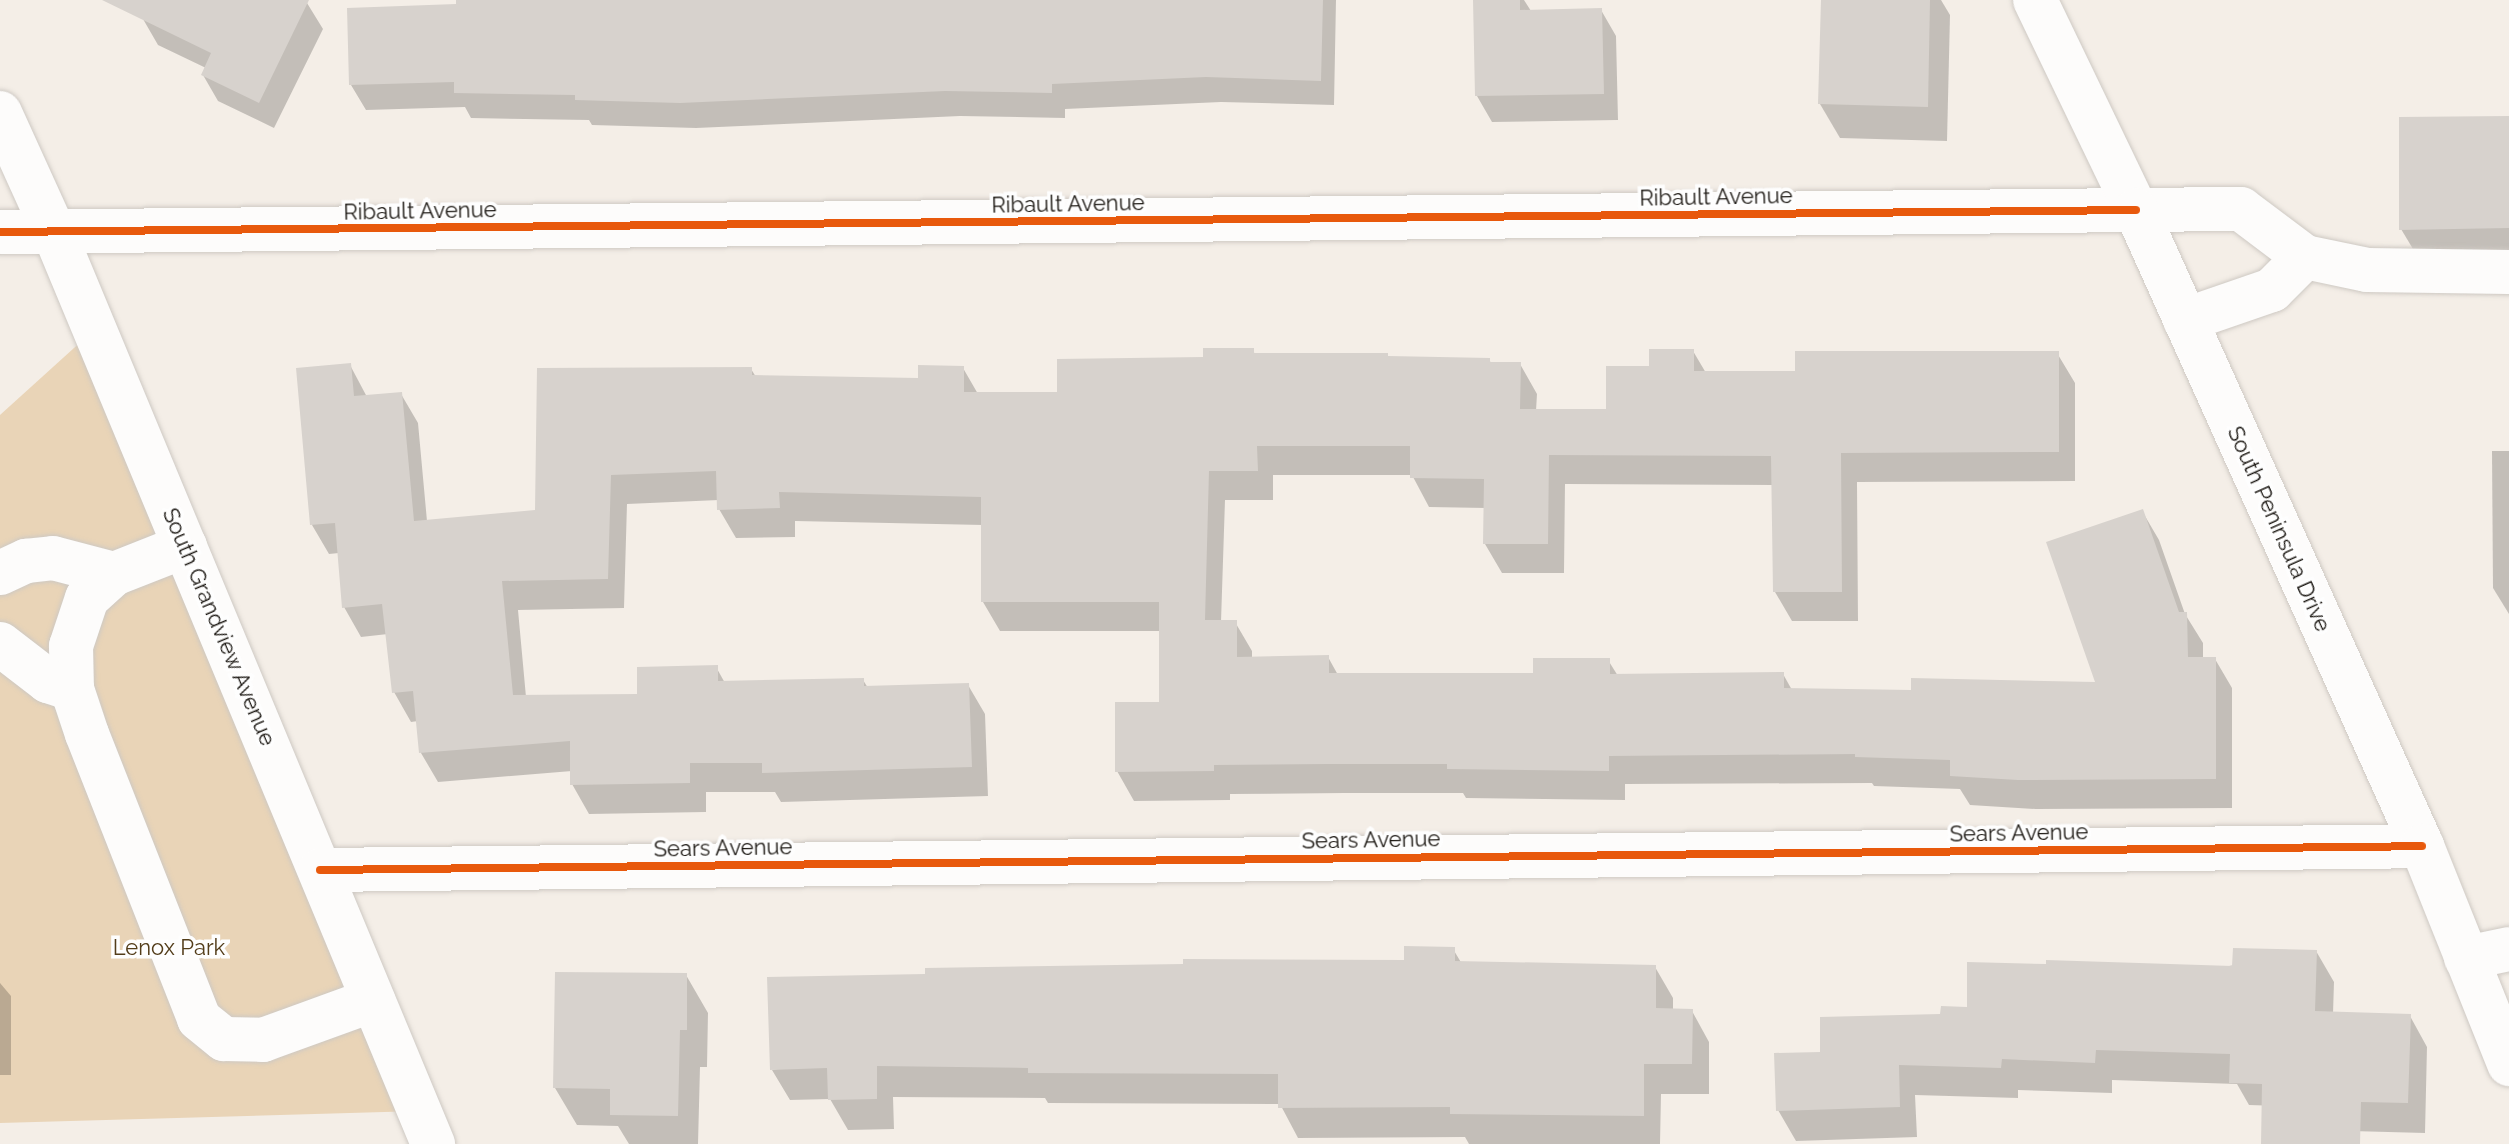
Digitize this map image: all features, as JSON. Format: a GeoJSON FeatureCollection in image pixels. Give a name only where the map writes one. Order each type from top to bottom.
{"type":"FeatureCollection","features":[{"type":"Feature","properties":{"kind":"street","name":"South Peninsula Drive"},"geometry":{"type":"LineString","coordinates":[[2035,0],[2136,210],[2422,846],[2509,1064]]}},
{"type":"Feature","properties":{"kind":"street","name":"South Grandview Avenue"},"geometry":{"type":"LineString","coordinates":[[0,113],[54,232],[433,1144]]}},
{"type":"Feature","properties":{"kind":"street","name":"Ribault Avenue"},"geometry":{"type":"LineString","coordinates":[[0,232],[2241,209],[2305,257]]}},
{"type":"Feature","properties":{"kind":"street"},"geometry":{"type":"LineString","coordinates":[[2185,320],[2272,290],[2305,257],[2367,270],[2509,272]]}},
{"type":"Feature","properties":{"kind":"street"},"geometry":{"type":"LineString","coordinates":[[185,546],[114,574],[87,598],[71,646],[72,689],[199,1019],[224,1039],[263,1040],[373,1000]]}},
{"type":"Feature","properties":{"kind":"street"},"geometry":{"type":"LineString","coordinates":[[0,573],[26,561],[53,558],[114,574]]}},
{"type":"Feature","properties":{"kind":"street"},"geometry":{"type":"LineString","coordinates":[[0,644],[48,681],[72,689]]}},
{"type":"Feature","properties":{"kind":"street","name":"Sears Avenue"},"geometry":{"type":"LineString","coordinates":[[320,870],[2422,846]]}},
{"type":"Feature","properties":{"kind":"street"},"geometry":{"type":"LineString","coordinates":[[2466,958],[2509,949]]}},
{"type":"Feature","properties":{"kind":"green space","name":"Lenox Park"},"geometry":{"type":"Polygon","coordinates":[[[95,329],[419,1111],[0,1123],[0,415],[95,329]]]}},
{"type":"Feature","properties":{"kind":"building"},"geometry":{"type":"Polygon","coordinates":[[[102,0],[309,0],[259,103],[201,75],[211,53],[102,0]]]}},
{"type":"Feature","properties":{"kind":"building"},"geometry":{"type":"Polygon","coordinates":[[[456,0],[1323,0],[1321,81],[1206,77],[1052,84],[1052,93],[945,91],[680,103],[575,100],[575,95],[454,93],[454,82],[349,85],[347,8],[456,4],[456,0]]]}},
{"type":"Feature","properties":{"kind":"building"},"geometry":{"type":"Polygon","coordinates":[[[1473,0],[1520,0],[1520,10],[1602,8],[1604,94],[1475,96],[1473,0]]]}},
{"type":"Feature","properties":{"kind":"building"},"geometry":{"type":"Polygon","coordinates":[[[1821,0],[1930,0],[1928,107],[1818,104],[1821,0]]]}},
{"type":"Feature","properties":{"kind":"building"},"geometry":{"type":"Polygon","coordinates":[[[2509,116],[2509,228],[2399,230],[2399,117],[2509,116]]]}},
{"type":"Feature","properties":{"kind":"building"},"geometry":{"type":"Polygon","coordinates":[[[1203,348],[1254,348],[1254,353],[1388,353],[1388,356],[1490,358],[1490,362],[1521,362],[1520,409],[1606,409],[1606,366],[1649,366],[1649,349],[1694,349],[1694,371],[1795,371],[1795,351],[2059,351],[2059,452],[1841,453],[1842,592],[1773,592],[1771,456],[1549,455],[1548,544],[1483,544],[1484,479],[1410,478],[1410,446],[1257,446],[1258,471],[1209,471],[1205,620],[1237,620],[1237,657],[1329,655],[1329,673],[1533,673],[1533,658],[1610,658],[1610,674],[1784,672],[1784,688],[1911,690],[1911,678],[2095,682],[2046,542],[2143,509],[2179,612],[2187,612],[2188,657],[2216,657],[2216,779],[2018,780],[1950,776],[1950,760],[1855,757],[1855,754],[1609,756],[1609,771],[1447,769],[1447,764],[1327,764],[1214,765],[1214,771],[1115,772],[1115,702],[1159,702],[1159,602],[981,602],[981,497],[779,492],[780,508],[717,510],[716,471],[611,475],[608,579],[502,581],[513,695],[637,694],[637,667],[718,665],[718,681],[864,678],[864,686],[969,683],[972,767],[762,773],[762,763],[690,763],[690,783],[570,785],[570,741],[419,753],[413,691],[392,693],[382,604],[342,608],[335,523],[310,525],[296,368],[351,363],[354,396],[402,392],[414,521],[535,510],[537,368],[752,367],[752,375],[918,378],[918,365],[964,366],[964,392],[1057,392],[1057,359],[1203,357],[1203,348]]]}},
{"type":"Feature","properties":{"kind":"building"},"geometry":{"type":"Polygon","coordinates":[[[1404,946],[1455,947],[1455,961],[1656,965],[1656,1008],[1693,1009],[1692,1064],[1644,1064],[1644,1116],[1450,1114],[1450,1107],[1278,1108],[1278,1074],[1028,1073],[1028,1068],[877,1066],[877,1099],[828,1100],[827,1068],[770,1070],[767,977],[925,974],[925,968],[1183,964],[1183,959],[1404,960],[1404,946]]]}},
{"type":"Feature","properties":{"kind":"building"},"geometry":{"type":"Polygon","coordinates":[[[2233,948],[2317,950],[2315,1011],[2411,1014],[2408,1103],[2361,1102],[2360,1144],[2261,1144],[2262,1084],[2229,1083],[2230,1054],[2096,1050],[2095,1063],[2002,1059],[2001,1068],[1899,1065],[1900,1107],[1776,1111],[1774,1053],[1820,1052],[1820,1017],[1940,1014],[1941,1006],[1967,1007],[1967,962],[2046,964],[2046,960],[2232,966],[2233,948]]]}},
{"type":"Feature","properties":{"kind":"building"},"geometry":{"type":"Polygon","coordinates":[[[555,972],[687,973],[687,1030],[680,1030],[678,1116],[610,1115],[610,1089],[553,1088],[555,972]]]}},
{"type":"Feature","properties":{"kind":"cycle path"},"geometry":{"type":"LineString","coordinates":[[0,232],[2136,210]]}},
{"type":"Feature","properties":{"kind":"cycle path"},"geometry":{"type":"LineString","coordinates":[[320,870],[2422,846]]}}]}
